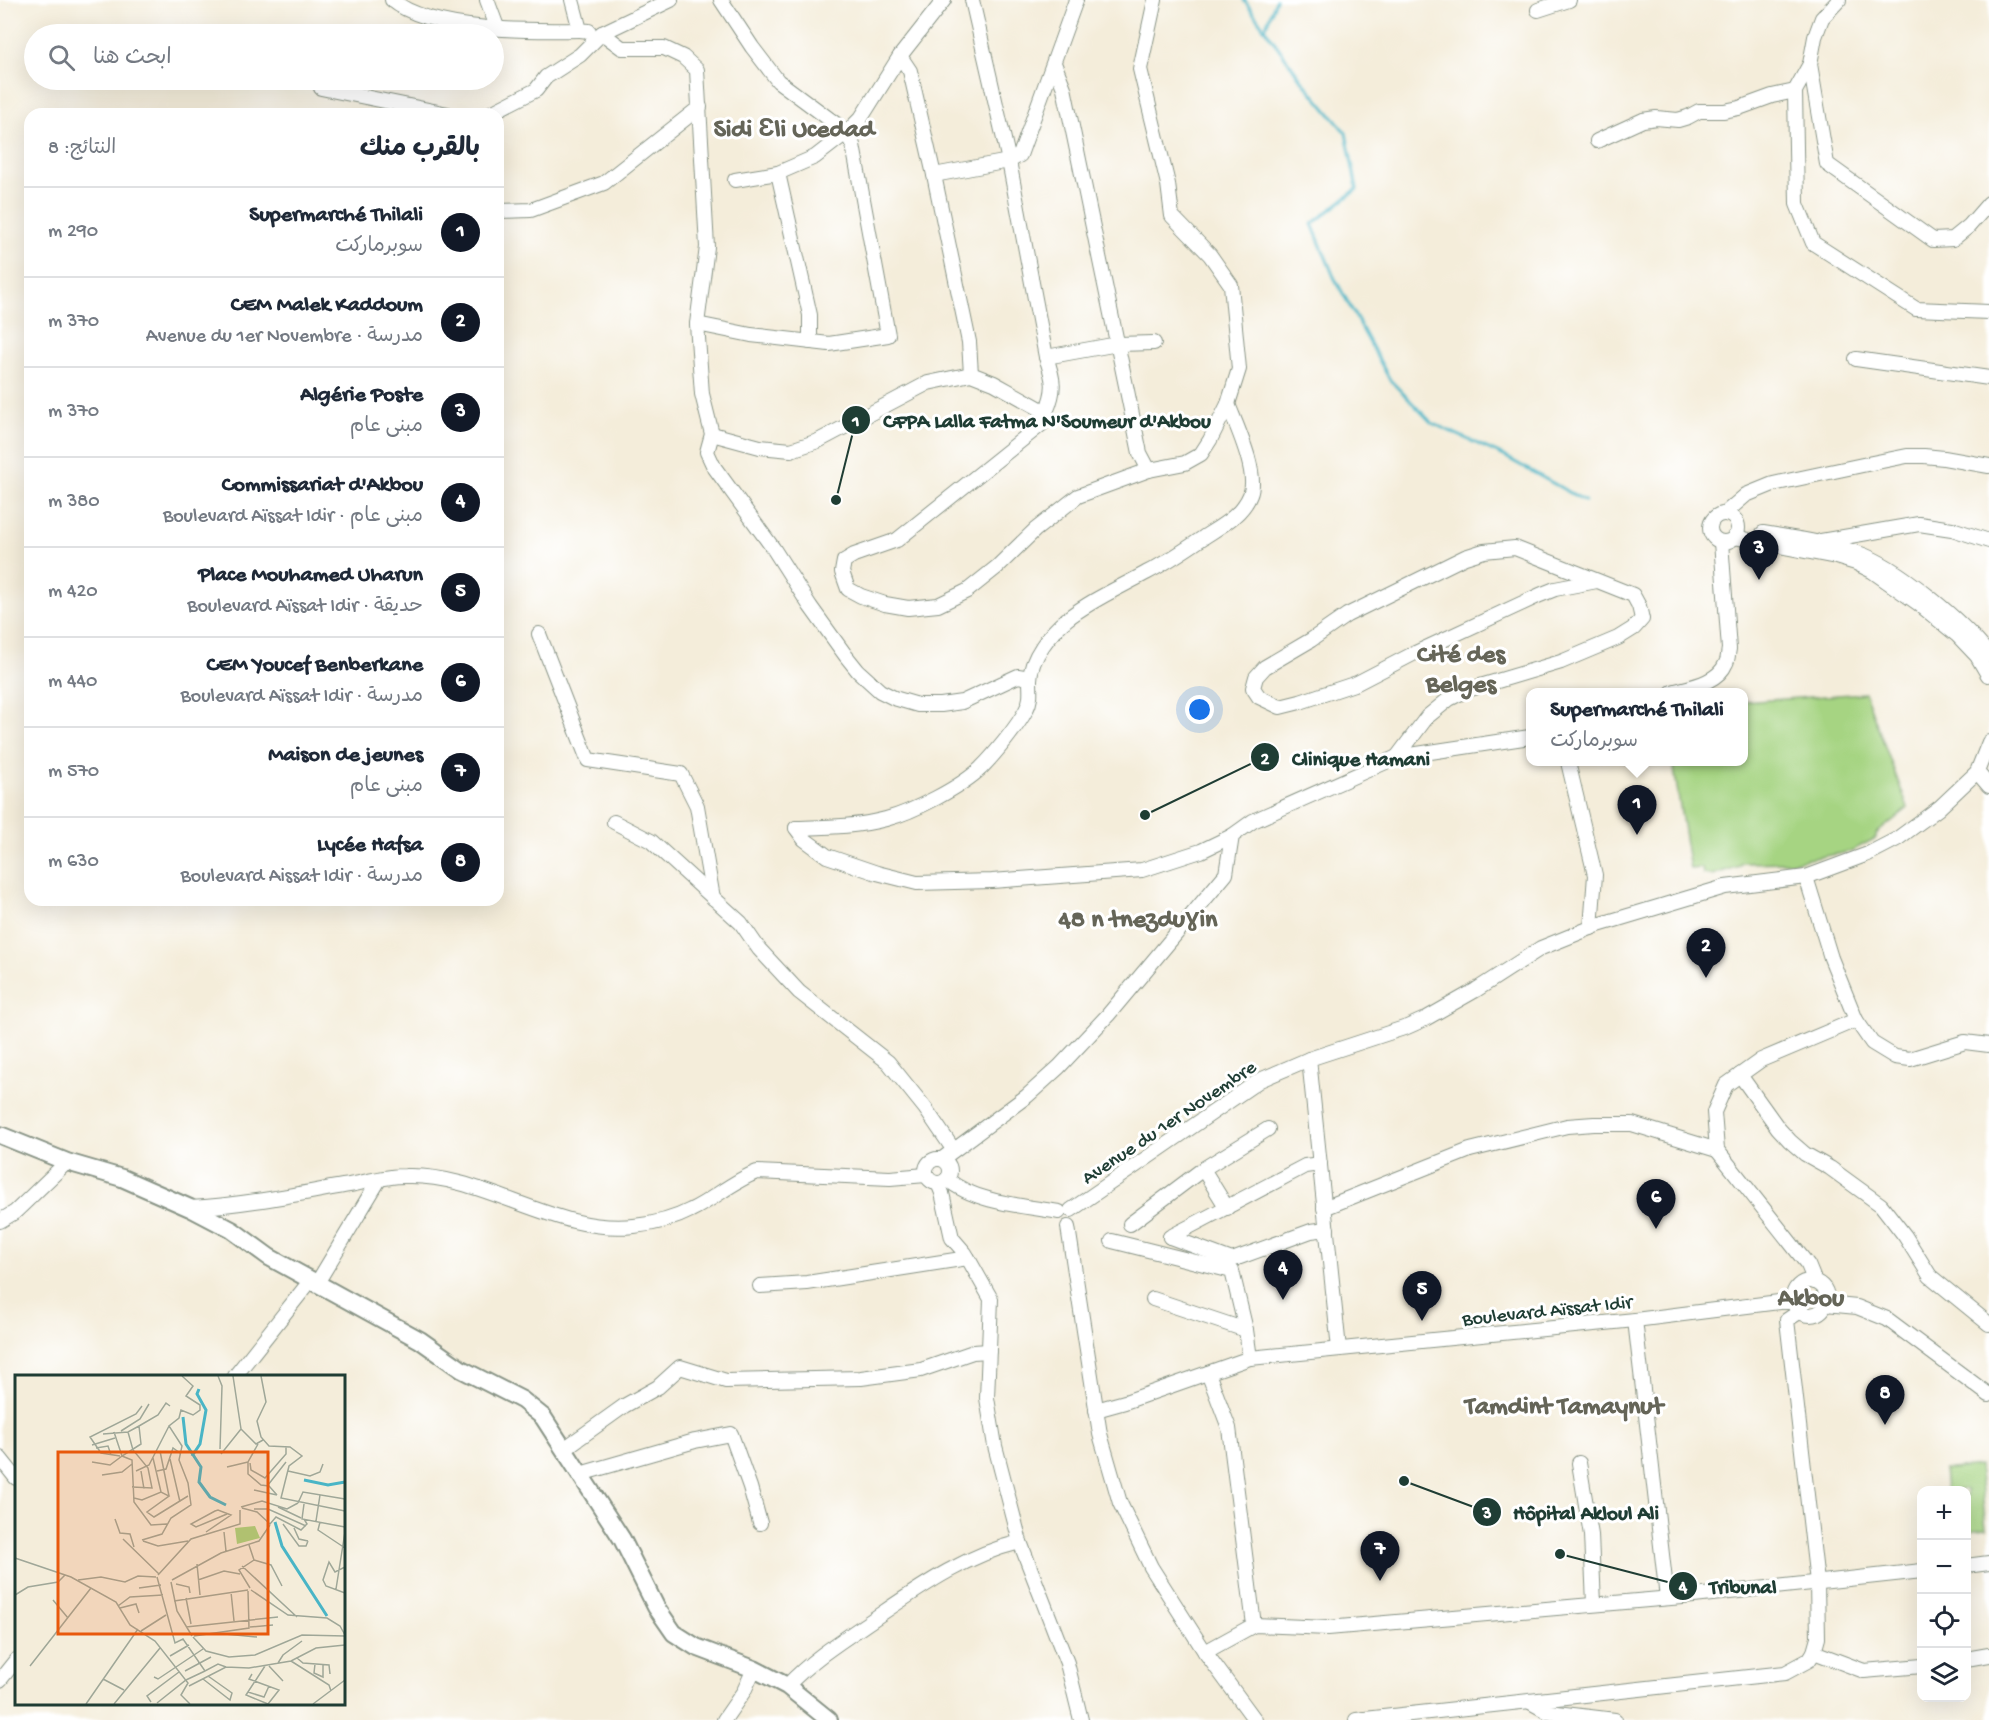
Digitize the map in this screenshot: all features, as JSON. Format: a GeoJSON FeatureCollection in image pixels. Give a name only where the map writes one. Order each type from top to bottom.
{"type":"FeatureCollection","features":[{"type":"Feature","properties":{"kind":"main road"},"geometry":{"type":"LineString","coordinates":[[0,1135],[67,1162],[122,1178],[190,1208],[232,1230],[269,1257],[420,1340],[461,1369],[522,1400],[543,1417],[564,1449],[622,1539],[656,1607],[674,1633],[696,1647],[754,1669],[787,1686],[828,1720]]}},
{"type":"Feature","properties":{"kind":"street"},"geometry":{"type":"LineString","coordinates":[[392,0],[401,7],[427,18],[474,24]]}},
{"type":"Feature","properties":{"kind":"street"},"geometry":{"type":"LineString","coordinates":[[487,0],[496,24]]}},
{"type":"Feature","properties":{"kind":"street"},"geometry":{"type":"LineString","coordinates":[[572,0],[580,30]]}},
{"type":"Feature","properties":{"kind":"street"},"geometry":{"type":"LineString","coordinates":[[501,108],[536,90],[546,76],[580,55],[602,33],[671,0]]}},
{"type":"Feature","properties":{"kind":"street"},"geometry":{"type":"LineString","coordinates":[[697,324],[752,335],[829,344],[888,335],[853,145],[846,133],[778,81],[721,0]]}},
{"type":"Feature","properties":{"kind":"street"},"geometry":{"type":"LineString","coordinates":[[735,180],[778,173],[815,157],[846,133],[861,118],[900,56],[944,0]]}},
{"type":"Feature","properties":{"kind":"street"},"geometry":{"type":"LineString","coordinates":[[972,0],[1009,161],[1046,357],[1053,377],[1054,395],[1043,423],[897,540],[854,555],[844,561],[842,572],[848,589],[885,604],[908,608],[938,605],[966,591],[997,567],[1035,530],[1078,496],[1149,470],[1185,463],[1201,454],[1228,404],[1239,369],[1231,285],[1210,255],[1172,216],[1168,184],[1140,69],[1152,2]]}},
{"type":"Feature","properties":{"kind":"street"},"geometry":{"type":"LineString","coordinates":[[934,175],[1009,161],[1020,155],[1076,0]]}},
{"type":"Feature","properties":{"kind":"street"},"geometry":{"type":"LineString","coordinates":[[1538,10],[1569,0]]}},
{"type":"Feature","properties":{"kind":"street"},"geometry":{"type":"LineString","coordinates":[[1839,0],[1822,18],[1815,37],[1810,64],[1795,91],[1797,204],[1813,243],[1916,309],[1986,310]]}},
{"type":"Feature","properties":{"kind":"street"},"geometry":{"type":"LineString","coordinates":[[504,28],[531,31],[580,30],[602,33],[622,48],[664,48],[683,57],[697,70],[707,247],[697,324],[702,394],[712,434],[707,452],[714,467],[773,548],[810,606],[846,656],[880,691],[918,705],[962,702],[1018,676],[1030,678]]}},
{"type":"Feature","properties":{"kind":"street"},"geometry":{"type":"LineString","coordinates":[[900,56],[910,71],[934,175],[969,342],[971,374]]}},
{"type":"Feature","properties":{"kind":"street"},"geometry":{"type":"LineString","coordinates":[[1054,63],[1064,88],[1140,453],[1149,470]]}},
{"type":"Feature","properties":{"kind":"street"},"geometry":{"type":"LineString","coordinates":[[1810,64],[1827,164],[1933,240],[1953,239],[1969,226],[1989,203]]}},
{"type":"Feature","properties":{"kind":"street"},"geometry":{"type":"LineString","coordinates":[[331,90],[419,108]]}},
{"type":"Feature","properties":{"kind":"street"},"geometry":{"type":"LineString","coordinates":[[1597,141],[1643,120],[1656,118],[1678,120],[1699,111],[1724,111],[1739,108],[1772,96],[1795,91]]}},
{"type":"Feature","properties":{"kind":"street"},"geometry":{"type":"LineString","coordinates":[[504,211],[531,210],[604,183],[700,106]]}},
{"type":"Feature","properties":{"kind":"street"},"geometry":{"type":"LineString","coordinates":[[778,173],[810,315],[810,342]]}},
{"type":"Feature","properties":{"kind":"street"},"geometry":{"type":"LineString","coordinates":[[1046,357],[1118,344],[1154,343]]}},
{"type":"Feature","properties":{"kind":"street"},"geometry":{"type":"LineString","coordinates":[[1857,359],[1989,378]]}},
{"type":"Feature","properties":{"kind":"street"},"geometry":{"type":"LineString","coordinates":[[712,434],[760,447],[791,450],[818,441],[928,383],[971,374],[994,383],[1046,412]]}},
{"type":"Feature","properties":{"kind":"street"},"geometry":{"type":"LineString","coordinates":[[1228,404],[1244,448],[1251,476],[1251,493],[1244,506],[1228,521],[1187,549],[1148,573],[1106,594],[1066,620],[1048,640],[1036,660],[1030,678],[1032,692],[1027,710],[981,768],[921,805],[887,819],[851,826],[796,828],[804,839],[827,856],[877,873],[917,883],[992,881],[1142,870],[1201,851],[1232,836],[1253,821],[1397,757],[1526,738]]}},
{"type":"Feature","properties":{"kind":"street"},"geometry":{"type":"LineString","coordinates":[[1989,466],[1944,458],[1907,456],[1773,484],[1746,495],[1710,524],[1713,537],[1817,541],[1920,524],[1952,528],[1989,541]]}},
{"type":"Feature","properties":{"kind":"street"},"geometry":{"type":"LineString","coordinates":[[1689,688],[1716,676],[1726,664],[1729,649],[1732,518],[1724,514]]}},
{"type":"Feature","properties":{"kind":"street"},"geometry":{"type":"LineString","coordinates":[[1731,536],[1836,557],[1856,563],[1872,572],[1919,604],[1957,635],[1977,656],[1989,675],[1986,682],[1989,688]]}},
{"type":"Feature","properties":{"kind":"street"},"geometry":{"type":"LineString","coordinates":[[1817,541],[1860,554],[1889,568],[1961,624],[1989,655]]}},
{"type":"Feature","properties":{"kind":"street"},"geometry":{"type":"LineString","coordinates":[[1397,757],[1427,717],[1449,699],[1467,690],[1561,662],[1618,638],[1634,628],[1642,619],[1633,595],[1515,548],[1484,551],[1465,557],[1347,615],[1311,640],[1265,667],[1256,676],[1253,688],[1260,697],[1280,707],[1300,702],[1357,683],[1413,654],[1540,595],[1555,589],[1597,581]]}},
{"type":"Feature","properties":{"kind":"street"},"geometry":{"type":"LineString","coordinates":[[539,634],[588,759],[681,774],[697,806],[713,898]]}},
{"type":"Feature","properties":{"kind":"street","name":"Avenue du 1er Novembre"},"geometry":{"type":"LineString","coordinates":[[1065,1211],[1260,1080],[1309,1059],[1425,1019],[1476,990],[1541,948],[1591,928],[1725,887],[1806,877],[1859,858],[1897,839],[1939,808],[1977,772],[1989,742]]}},
{"type":"Feature","properties":{"kind":"street"},"geometry":{"type":"LineString","coordinates":[[1569,766],[1595,875],[1591,928]]}},
{"type":"Feature","properties":{"kind":"street"},"geometry":{"type":"LineString","coordinates":[[1977,772],[1989,786]]}},
{"type":"Feature","properties":{"kind":"street"},"geometry":{"type":"LineString","coordinates":[[614,822],[651,842],[741,923],[759,950],[799,992],[888,1062],[925,1108],[953,1149]]}},
{"type":"Feature","properties":{"kind":"street"},"geometry":{"type":"LineString","coordinates":[[942,1159],[1027,1096],[1059,1067],[1108,1015],[1226,874],[1232,836]]}},
{"type":"Feature","properties":{"kind":"street"},"geometry":{"type":"LineString","coordinates":[[1806,877],[1831,958],[1856,1020],[1872,1043],[1895,1057],[1910,1059],[1965,1042],[1989,1045]]}},
{"type":"Feature","properties":{"kind":"street"},"geometry":{"type":"LineString","coordinates":[[1796,1307],[1809,1315],[1816,1314],[1826,1304],[1827,1296],[1823,1288],[1815,1282],[1808,1265],[1718,1150],[1714,1112],[1726,1086],[1761,1060],[1856,1020]]}},
{"type":"Feature","properties":{"kind":"street"},"geometry":{"type":"LineString","coordinates":[[1309,1059],[1339,1349]]}},
{"type":"Feature","properties":{"kind":"street"},"geometry":{"type":"LineString","coordinates":[[1740,1075],[1790,1141],[1804,1154],[1830,1168],[1881,1205],[1905,1236],[1930,1276],[1989,1324]]}},
{"type":"Feature","properties":{"kind":"street"},"geometry":{"type":"LineString","coordinates":[[1324,1208],[1470,1150],[1567,1126],[1632,1124],[1718,1150]]}},
{"type":"Feature","properties":{"kind":"street"},"geometry":{"type":"LineString","coordinates":[[1130,1224],[1203,1169],[1268,1129]]}},
{"type":"Feature","properties":{"kind":"street"},"geometry":{"type":"LineString","coordinates":[[1081,1720],[1067,1663],[1020,1542],[995,1446],[987,1398],[991,1299],[968,1258],[951,1238],[942,1193],[943,1181],[950,1173],[950,1166],[942,1159],[935,1159],[928,1164],[926,1174],[931,1181],[943,1181],[983,1197],[1075,1213],[1076,1221],[1068,1227],[1096,1410],[1100,1434],[1120,1503],[1151,1567],[1205,1652],[1255,1720]]}},
{"type":"Feature","properties":{"kind":"street"},"geometry":{"type":"LineString","coordinates":[[0,1221],[15,1212],[67,1162]]}},
{"type":"Feature","properties":{"kind":"street"},"geometry":{"type":"LineString","coordinates":[[1320,1164],[1305,1166],[1170,1237],[1232,1260],[1311,1231],[1327,1229]]}},
{"type":"Feature","properties":{"kind":"street"},"geometry":{"type":"LineString","coordinates":[[1203,1169],[1227,1208]]}},
{"type":"Feature","properties":{"kind":"street"},"geometry":{"type":"LineString","coordinates":[[190,1208],[230,1206],[406,1176],[444,1179],[557,1216],[604,1227],[634,1226],[664,1220],[691,1210],[741,1178],[757,1172],[890,1178],[926,1174]]}},
{"type":"Feature","properties":{"kind":"street"},"geometry":{"type":"LineString","coordinates":[[237,1375],[314,1281],[379,1180]]}},
{"type":"Feature","properties":{"kind":"street"},"geometry":{"type":"LineString","coordinates":[[1112,1241],[1232,1271],[1250,1358]]}},
{"type":"Feature","properties":{"kind":"street"},"geometry":{"type":"LineString","coordinates":[[760,1286],[807,1283],[968,1258]]}},
{"type":"Feature","properties":{"kind":"street"},"geometry":{"type":"LineString","coordinates":[[1356,1720],[1785,1673],[1809,1660],[1818,1638],[1817,1582],[1787,1320],[1796,1307],[1794,1292],[1800,1284],[1815,1282]]}},
{"type":"Feature","properties":{"kind":"street"},"geometry":{"type":"LineString","coordinates":[[1153,1299],[1246,1330]]}},
{"type":"Feature","properties":{"kind":"street","name":"Boulevard Aïssat Idir"},"geometry":{"type":"LineString","coordinates":[[1096,1410],[1250,1358],[1635,1320],[1779,1302],[1796,1307]]}},
{"type":"Feature","properties":{"kind":"street"},"geometry":{"type":"LineString","coordinates":[[1826,1304],[1857,1307],[1887,1318],[1989,1395]]}},
{"type":"Feature","properties":{"kind":"street"},"geometry":{"type":"LineString","coordinates":[[1635,1320],[1667,1598]]}},
{"type":"Feature","properties":{"kind":"street"},"geometry":{"type":"LineString","coordinates":[[564,1449],[624,1406],[658,1387],[680,1366],[726,1381],[861,1378],[921,1370],[973,1352],[989,1351]]}},
{"type":"Feature","properties":{"kind":"street"},"geometry":{"type":"LineString","coordinates":[[1208,1373],[1229,1428],[1254,1625]]}},
{"type":"Feature","properties":{"kind":"street"},"geometry":{"type":"LineString","coordinates":[[580,1474],[732,1434],[760,1523]]}},
{"type":"Feature","properties":{"kind":"street"},"geometry":{"type":"LineString","coordinates":[[0,1458],[15,1477]]}},
{"type":"Feature","properties":{"kind":"street"},"geometry":{"type":"LineString","coordinates":[[1579,1463],[1591,1535],[1594,1604]]}},
{"type":"Feature","properties":{"kind":"street"},"geometry":{"type":"LineString","coordinates":[[787,1686],[805,1667],[928,1581],[999,1547],[1020,1542]]}},
{"type":"Feature","properties":{"kind":"street"},"geometry":{"type":"LineString","coordinates":[[1971,1565],[1989,1563]]}},
{"type":"Feature","properties":{"kind":"street"},"geometry":{"type":"LineString","coordinates":[[1205,1652],[1254,1625],[1328,1628],[1667,1598],[1917,1572]]}},
{"type":"Feature","properties":{"kind":"street"},"geometry":{"type":"LineString","coordinates":[[1814,1652],[1864,1671],[1917,1666]]}},
{"type":"Feature","properties":{"kind":"street"},"geometry":{"type":"LineString","coordinates":[[1971,1658],[1989,1655]]}},
{"type":"Feature","properties":{"kind":"street"},"geometry":{"type":"LineString","coordinates":[[0,1680],[15,1661]]}},
{"type":"Feature","properties":{"kind":"street"},"geometry":{"type":"LineString","coordinates":[[724,1720],[744,1692],[754,1669]]}},
{"type":"Feature","properties":{"kind":"street"},"geometry":{"type":"LineString","coordinates":[[1530,1702],[1548,1712],[1615,1720]]}},
{"type":"Feature","properties":{"kind":"green space"},"geometry":{"type":"Polygon","coordinates":[[[1865,693],[1908,808],[1876,834],[1876,838],[1854,851],[1791,862],[1741,863],[1740,866],[1712,875],[1703,874],[1702,868],[1690,869],[1674,766],[1748,766],[1748,702],[1865,693]]]}},
{"type":"Feature","properties":{"kind":"green space"},"geometry":{"type":"Polygon","coordinates":[[[1979,1466],[1986,1528],[1971,1530],[1971,1486],[1946,1486],[1944,1470],[1979,1466]]]}},
{"type":"Feature","properties":{"kind":"waterway"},"geometry":{"type":"LineString","coordinates":[[1244,0],[1301,79],[1346,133],[1357,189],[1312,224],[1334,277],[1390,380],[1432,423],[1504,456],[1585,501]]}},
{"type":"Feature","properties":{"kind":"waterway"},"geometry":{"type":"LineString","coordinates":[[1265,29],[1276,0]]}},
{"type":"Feature","properties":{"kind":"place","name":"CFPA Lalla Fatma N'Soumeur d'Akbou"},"geometry":{"type":"Point","coordinates":[836,500]}},
{"type":"Feature","properties":{"kind":"place","name":"Algérie Poste"},"geometry":{"type":"Point","coordinates":[1759,580]}},
{"type":"Feature","properties":{"kind":"place","name":"Clinique Hamani"},"geometry":{"type":"Point","coordinates":[1145,815]}},
{"type":"Feature","properties":{"kind":"place","name":"Supermarché Thilali"},"geometry":{"type":"Point","coordinates":[1637,835]}},
{"type":"Feature","properties":{"kind":"place","name":"CEM Malek Kaddoum"},"geometry":{"type":"Point","coordinates":[1706,978]}},
{"type":"Feature","properties":{"kind":"place","name":"CEM Youcef Benberkane"},"geometry":{"type":"Point","coordinates":[1656,1229]}},
{"type":"Feature","properties":{"kind":"place","name":"Commissariat d'Akbou"},"geometry":{"type":"Point","coordinates":[1283,1300]}},
{"type":"Feature","properties":{"kind":"place","name":"Place Mouhamed Uharun"},"geometry":{"type":"Point","coordinates":[1422,1321]}},
{"type":"Feature","properties":{"kind":"place","name":"Lycée Hafsa"},"geometry":{"type":"Point","coordinates":[1885,1425]}},
{"type":"Feature","properties":{"kind":"place","name":"Hôpital Akloul Ali"},"geometry":{"type":"Point","coordinates":[1404,1481]}},
{"type":"Feature","properties":{"kind":"place","name":"Tribunal"},"geometry":{"type":"Point","coordinates":[1560,1554]}},
{"type":"Feature","properties":{"kind":"place","name":"Maison de jeunes"},"geometry":{"type":"Point","coordinates":[1380,1581]}},
{"type":"Feature","properties":{"kind":"district","name":"Sidi Ɛli Ucedad"},"geometry":{"type":"Point","coordinates":[794,127]}},
{"type":"Feature","properties":{"kind":"district","name":"Cité des Belges"},"geometry":{"type":"Point","coordinates":[1461,667]}},
{"type":"Feature","properties":{"kind":"district","name":"48 n tnezduɣin"},"geometry":{"type":"Point","coordinates":[1138,917]}},
{"type":"Feature","properties":{"kind":"district","name":"Akbou"},"geometry":{"type":"Point","coordinates":[1811,1296]}},
{"type":"Feature","properties":{"kind":"district","name":"Tamdint Tamaynut"},"geometry":{"type":"Point","coordinates":[1564,1404]}}]}
